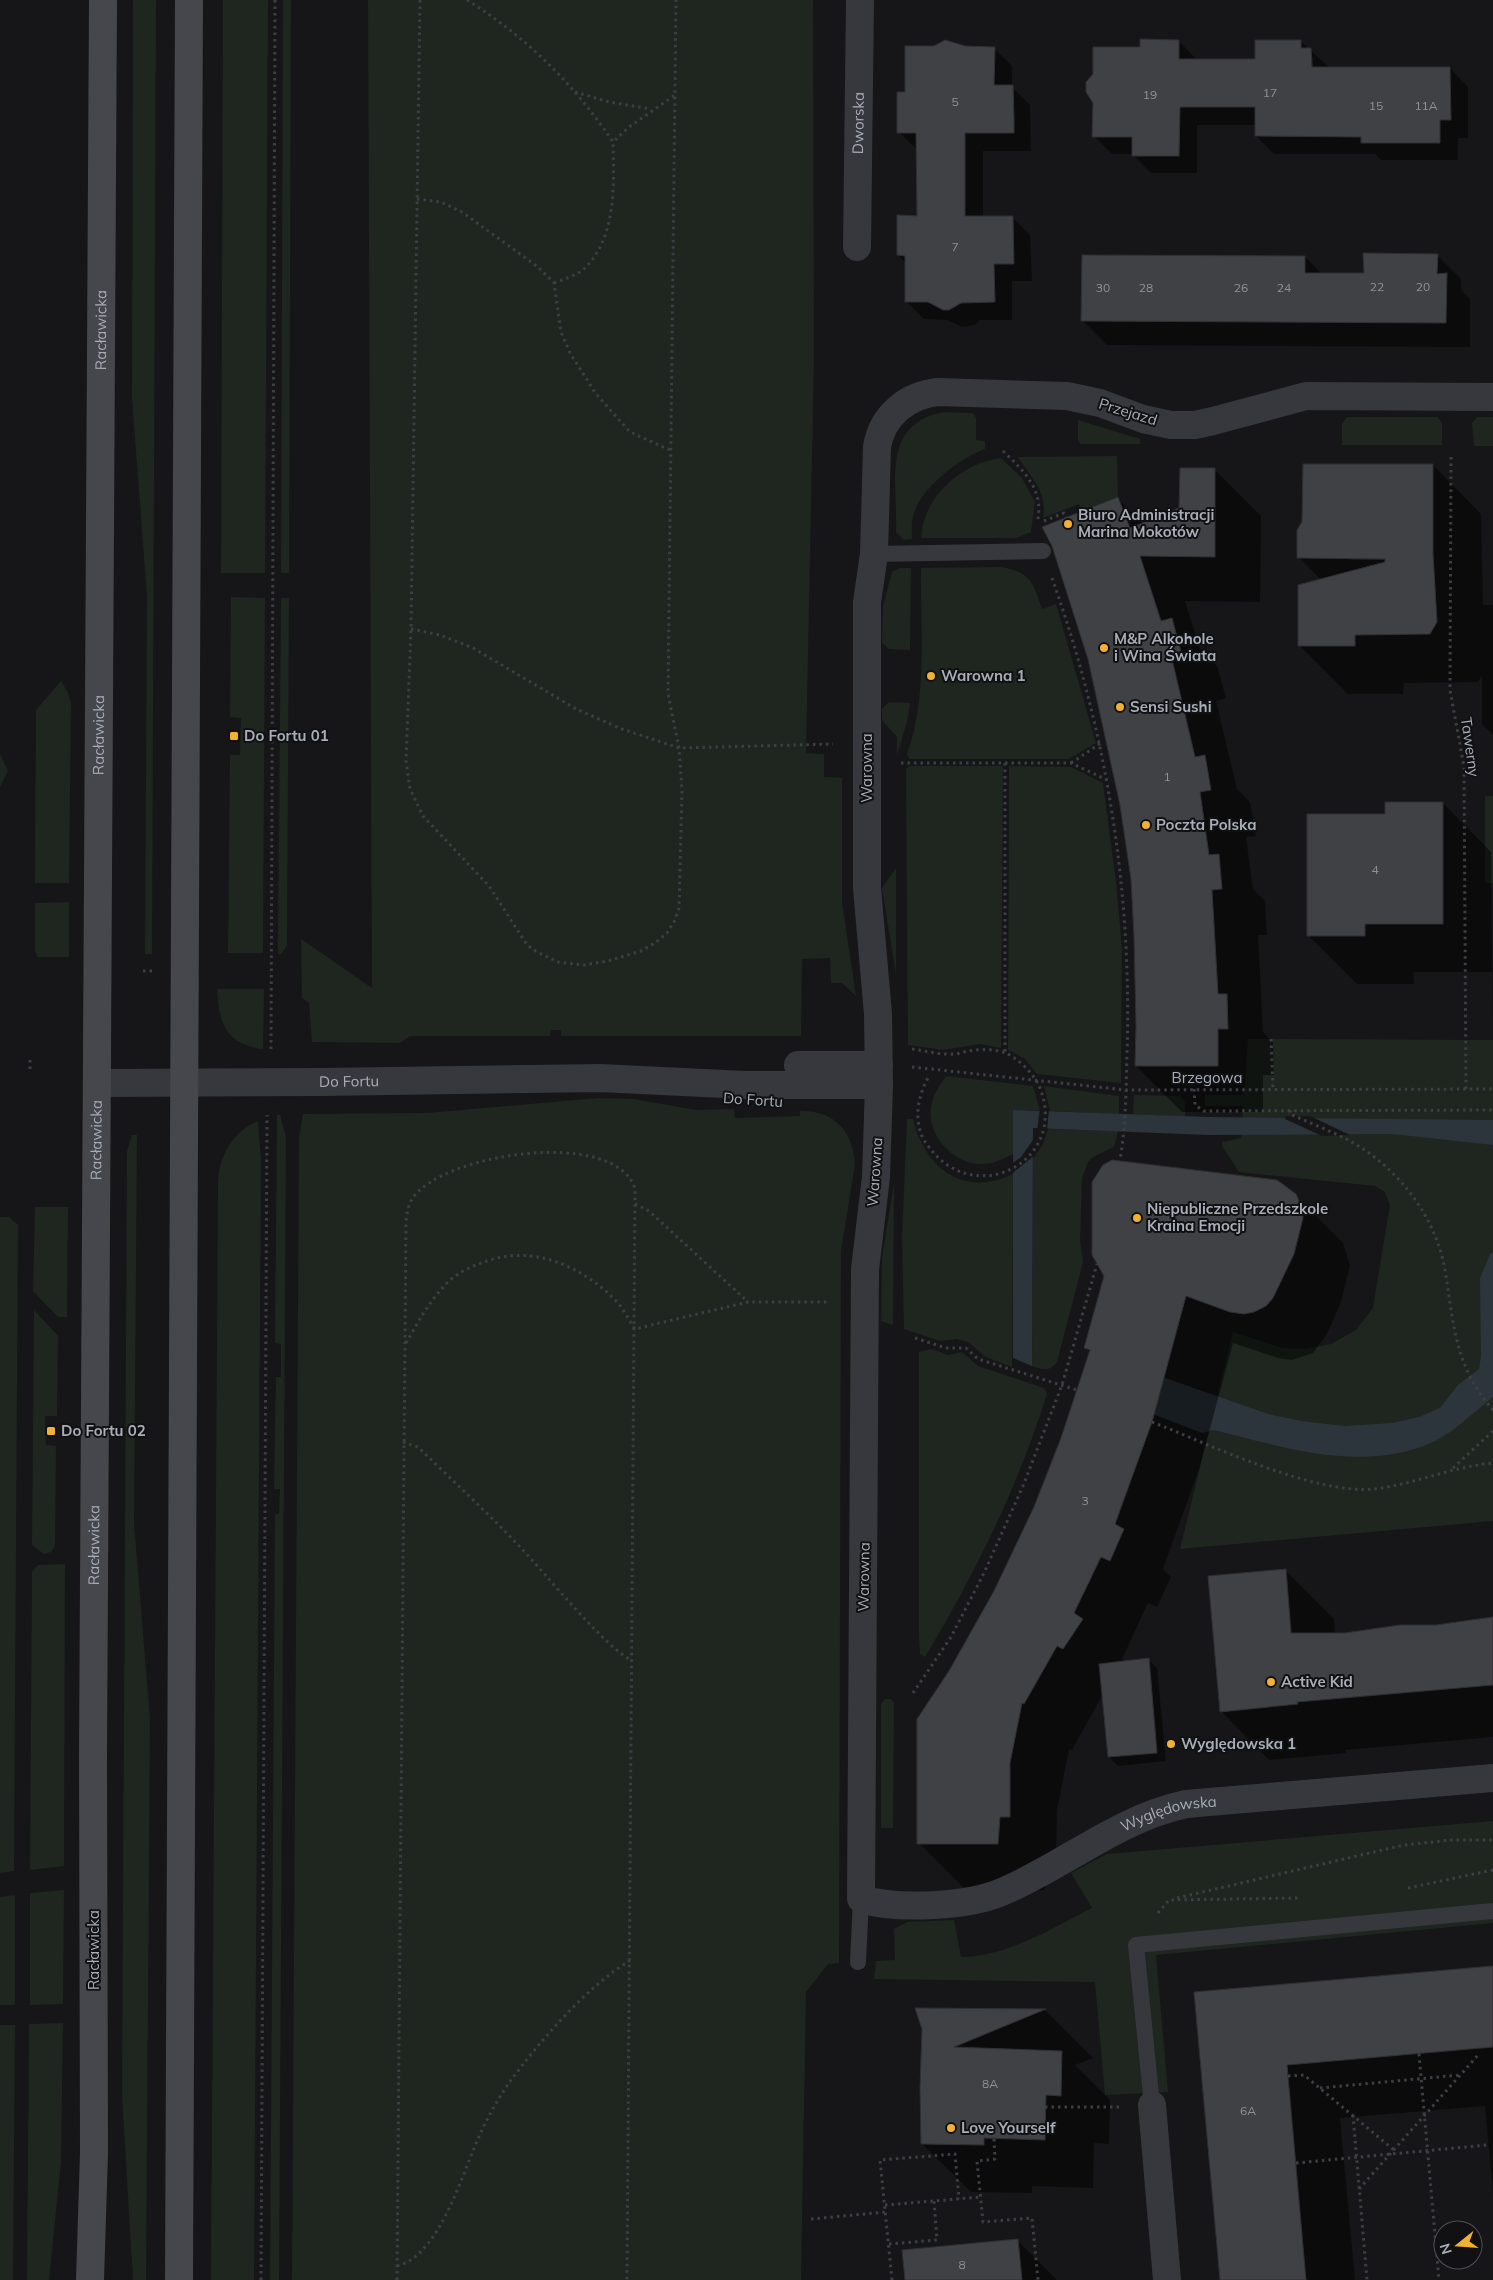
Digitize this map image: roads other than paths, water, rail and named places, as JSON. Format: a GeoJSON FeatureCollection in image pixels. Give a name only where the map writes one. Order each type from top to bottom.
{"type":"FeatureCollection","features":[{"type":"Feature","properties":{"kind":"main road","name":"Racławicka"},"geometry":{"type":"LineString","coordinates":[[90,2280],[94,2153],[93,1754],[99,1082],[103,0]]}},
{"type":"Feature","properties":{"kind":"main road"},"geometry":{"type":"LineString","coordinates":[[179,2280],[190,0]]}},
{"type":"Feature","properties":{"kind":"street","name":"Dworska"},"geometry":{"type":"LineString","coordinates":[[857,247],[860,0]]}},
{"type":"Feature","properties":{"kind":"street","name":"Przejazd"},"geometry":{"type":"LineString","coordinates":[[877,447],[885,423],[898,409],[915,398],[938,392],[1067,396],[1100,403],[1143,419],[1170,425],[1195,425],[1306,396],[1493,397]]}},
{"type":"Feature","properties":{"kind":"street","name":"Warowna"},"geometry":{"type":"LineString","coordinates":[[861,1899],[865,1269],[876,1177],[879,1084],[878,1014],[867,888],[867,602],[874,554],[877,447]]}},
{"type":"Feature","properties":{"kind":"street","name":"Do Fortu"},"geometry":{"type":"LineString","coordinates":[[99,1082],[186,1083],[600,1078],[745,1085],[879,1084]]}},
{"type":"Feature","properties":{"kind":"street","name":"Wyględowska"},"geometry":{"type":"LineString","coordinates":[[861,1899],[878,1904],[928,1905],[959,1902],[1003,1892],[1135,1819],[1164,1808],[1186,1804],[1493,1778]]}},
{"type":"Feature","properties":{"kind":"street"},"geometry":{"type":"LineString","coordinates":[[1140,2106],[1167,2280]]}},
{"type":"Feature","properties":{"kind":"lane"},"geometry":{"type":"LineString","coordinates":[[874,554],[1043,551]]}},
{"type":"Feature","properties":{"kind":"lane"},"geometry":{"type":"LineString","coordinates":[[858,1962],[861,1899]]}},
{"type":"Feature","properties":{"kind":"lane"},"geometry":{"type":"LineString","coordinates":[[1140,2106],[1136,1944],[1493,1911]]}},
{"type":"Feature","properties":{"kind":"place","name":"Biuro Administracji Marina Mokotów"},"geometry":{"type":"Point","coordinates":[1068,524]}},
{"type":"Feature","properties":{"kind":"place","name":"M&P Alkohole i Wina Świata"},"geometry":{"type":"Point","coordinates":[1104,648]}},
{"type":"Feature","properties":{"kind":"place","name":"Warowna 1"},"geometry":{"type":"Point","coordinates":[931,676]}},
{"type":"Feature","properties":{"kind":"place","name":"Sensi Sushi"},"geometry":{"type":"Point","coordinates":[1120,707]}},
{"type":"Feature","properties":{"kind":"place","name":"Do Fortu 01"},"geometry":{"type":"Point","coordinates":[234,736]}},
{"type":"Feature","properties":{"kind":"place","name":"Poczta Polska"},"geometry":{"type":"Point","coordinates":[1146,825]}},
{"type":"Feature","properties":{"kind":"place","name":"Niepubliczne Przedszkole Kraina Emocji"},"geometry":{"type":"Point","coordinates":[1137,1218]}},
{"type":"Feature","properties":{"kind":"place","name":"Do Fortu 02"},"geometry":{"type":"Point","coordinates":[51,1431]}},
{"type":"Feature","properties":{"kind":"place","name":"Active Kid"},"geometry":{"type":"Point","coordinates":[1271,1682]}},
{"type":"Feature","properties":{"kind":"place","name":"Wyględowska 1"},"geometry":{"type":"Point","coordinates":[1171,1744]}},
{"type":"Feature","properties":{"kind":"place","name":"Love Yourself"},"geometry":{"type":"Point","coordinates":[951,2128]}}]}
